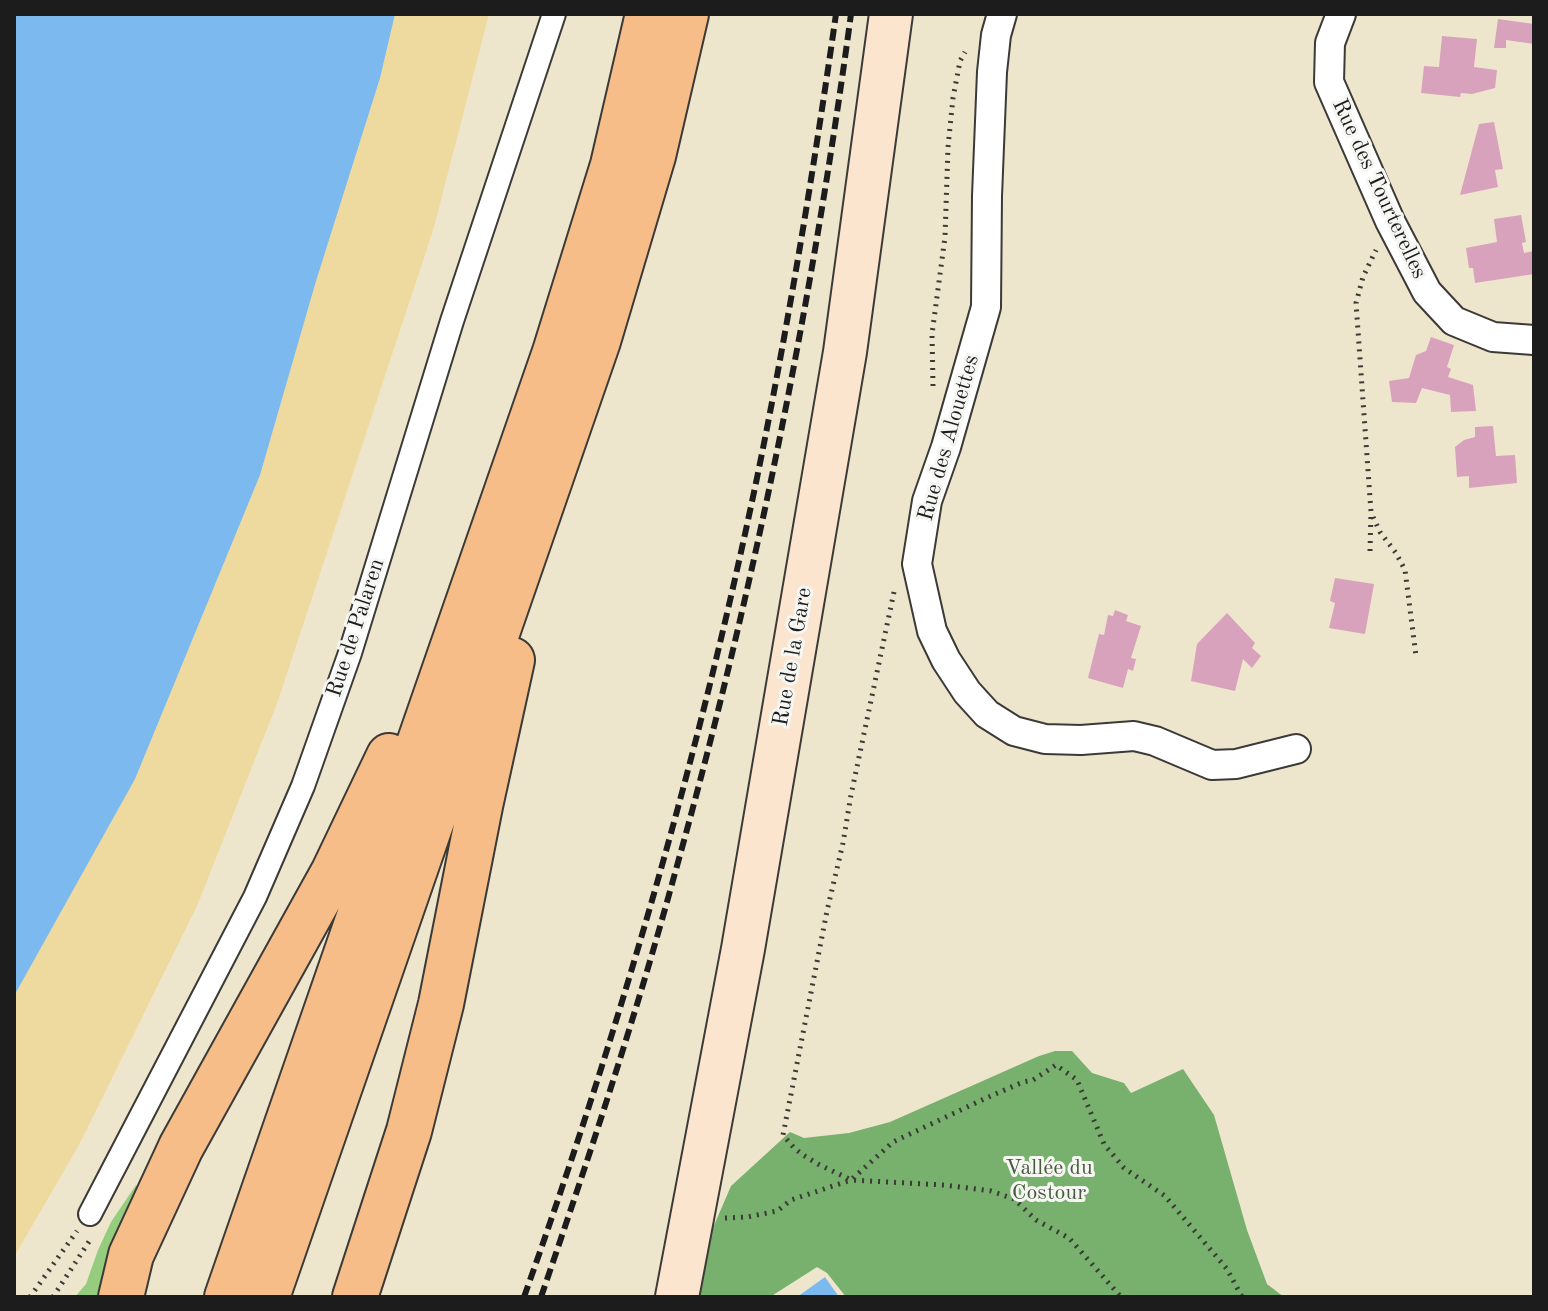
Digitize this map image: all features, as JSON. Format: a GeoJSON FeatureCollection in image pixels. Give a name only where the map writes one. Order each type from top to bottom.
{"type":"FeatureCollection","features":[{"type":"Feature","properties":{"kind":"highway"},"geometry":{"type":"LineString","coordinates":[[227,1297],[555,352],[613,165],[648,14]]}},
{"type":"Feature","properties":{"kind":"highway"},"geometry":{"type":"LineString","coordinates":[[267,1297],[598,341],[653,156],[686,14]]}},
{"type":"Feature","properties":{"kind":"highway"},"geometry":{"type":"LineString","coordinates":[[355,1297],[409,1131],[441,1004],[510,673],[534,523]]}},
{"type":"Feature","properties":{"kind":"highway"},"geometry":{"type":"LineString","coordinates":[[121,1297],[131,1255],[181,1147],[333,873],[484,555]]}},
{"type":"Feature","properties":{"kind":"main road","name":"Rue de la Gare"},"geometry":{"type":"LineString","coordinates":[[677,1297],[746,933],[845,352],[891,14]]}},
{"type":"Feature","properties":{"kind":"street","name":"Rue de Palaren"},"geometry":{"type":"LineString","coordinates":[[90,1214],[255,897],[303,786],[350,653],[452,321],[554,14]]}},
{"type":"Feature","properties":{"kind":"street","name":"Rue des Alouettes"},"geometry":{"type":"LineString","coordinates":[[1002,14],[992,72],[986,307],[927,501],[917,564],[932,631],[967,692],[987,714],[1014,731],[1045,739],[1134,736],[1155,741],[1212,765],[1236,764],[1296,749]]}},
{"type":"Feature","properties":{"kind":"street","name":"Rue des Tourterelles"},"geometry":{"type":"LineString","coordinates":[[1341,14],[1330,43],[1329,82],[1390,221],[1427,292],[1454,321],[1493,337],[1534,340]]}},
{"type":"Feature","properties":{"kind":"path"},"geometry":{"type":"LineString","coordinates":[[952,427],[938,418],[933,394],[932,334],[945,237],[953,98],[960,61],[971,42]]}},
{"type":"Feature","properties":{"kind":"path"},"geometry":{"type":"LineString","coordinates":[[1370,551],[1371,512],[1356,303],[1363,277],[1390,221]]}},
{"type":"Feature","properties":{"kind":"path"},"geometry":{"type":"LineString","coordinates":[[1371,512],[1405,570],[1416,656]]}},
{"type":"Feature","properties":{"kind":"path"},"geometry":{"type":"LineString","coordinates":[[851,1180],[803,1155],[783,1135],[894,594],[903,577],[917,564]]}},
{"type":"Feature","properties":{"kind":"path"},"geometry":{"type":"LineString","coordinates":[[851,1180],[893,1142],[984,1099],[1033,1080],[1056,1065],[1077,1080],[1104,1144],[1124,1168],[1165,1196],[1227,1269],[1242,1297]]}},
{"type":"Feature","properties":{"kind":"path"},"geometry":{"type":"LineString","coordinates":[[715,1219],[777,1211],[791,1200],[851,1180],[991,1191],[1014,1199],[1036,1220],[1069,1238],[1121,1297]]}},
{"type":"Feature","properties":{"kind":"path"},"geometry":{"type":"LineString","coordinates":[[30,1297],[90,1214]]}},
{"type":"Feature","properties":{"kind":"green space","name":"Vallée du Costour"},"geometry":{"type":"Polygon","coordinates":[[[1055,1051],[1072,1051],[1092,1073],[1124,1083],[1131,1093],[1183,1069],[1214,1115],[1247,1230],[1267,1284],[1284,1297],[846,1297],[827,1273],[817,1267],[770,1297],[700,1297],[712,1230],[731,1186],[790,1132],[804,1138],[849,1133],[890,1122],[1055,1051]]]}},
{"type":"Feature","properties":{"kind":"green space"},"geometry":{"type":"Polygon","coordinates":[[[136,1185],[141,1192],[105,1297],[75,1297],[86,1284],[111,1222],[136,1185]]]}},
{"type":"Feature","properties":{"kind":"sand"},"geometry":{"type":"Polygon","coordinates":[[[81,14],[489,14],[434,227],[278,701],[197,906],[79,1145],[14,1257],[14,215],[81,14]]]}},
{"type":"Feature","properties":{"kind":"water"},"geometry":{"type":"Polygon","coordinates":[[[14,14],[395,14],[380,78],[316,281],[260,475],[135,779],[14,996],[14,14]]]}},
{"type":"Feature","properties":{"kind":"water"},"geometry":{"type":"Polygon","coordinates":[[[825,1277],[839,1297],[797,1297],[825,1277]]]}},
{"type":"Feature","properties":{"kind":"building"},"geometry":{"type":"Polygon","coordinates":[[[1498,19],[1534,24],[1534,44],[1506,40],[1506,48],[1494,48],[1498,19]]]}},
{"type":"Feature","properties":{"kind":"building"},"geometry":{"type":"Polygon","coordinates":[[[1442,36],[1477,39],[1474,67],[1497,70],[1495,88],[1472,94],[1461,93],[1460,97],[1421,93],[1424,66],[1439,67],[1442,36]]]}},
{"type":"Feature","properties":{"kind":"building"},"geometry":{"type":"Polygon","coordinates":[[[1494,122],[1503,169],[1495,170],[1498,187],[1460,195],[1479,124],[1494,122]]]}},
{"type":"Feature","properties":{"kind":"building"},"geometry":{"type":"Polygon","coordinates":[[[1521,215],[1526,242],[1522,243],[1524,253],[1534,251],[1534,274],[1475,283],[1466,248],[1497,242],[1494,219],[1521,215]]]}},
{"type":"Feature","properties":{"kind":"building"},"geometry":{"type":"Polygon","coordinates":[[[1431,337],[1454,345],[1447,367],[1451,369],[1448,377],[1473,385],[1476,411],[1451,412],[1450,395],[1422,388],[1416,403],[1392,402],[1389,381],[1409,378],[1416,355],[1426,351],[1431,337]]]}},
{"type":"Feature","properties":{"kind":"building"},"geometry":{"type":"Polygon","coordinates":[[[1493,426],[1496,456],[1515,455],[1517,483],[1469,488],[1469,476],[1457,477],[1455,447],[1475,437],[1475,427],[1493,426]]]}},
{"type":"Feature","properties":{"kind":"building"},"geometry":{"type":"Polygon","coordinates":[[[1335,578],[1374,584],[1365,634],[1329,628],[1335,603],[1330,601],[1335,578]]]}},
{"type":"Feature","properties":{"kind":"building"},"geometry":{"type":"Polygon","coordinates":[[[1115,610],[1128,615],[1126,621],[1141,626],[1131,658],[1136,659],[1133,671],[1128,669],[1123,688],[1088,678],[1099,634],[1104,635],[1108,615],[1113,616],[1115,610]]]}},
{"type":"Feature","properties":{"kind":"building"},"geometry":{"type":"Polygon","coordinates":[[[1227,613],[1255,643],[1252,648],[1261,656],[1252,668],[1243,659],[1235,691],[1191,681],[1197,644],[1227,613]]]}},
{"type":"Feature","properties":{"kind":"railway"},"geometry":{"type":"LineString","coordinates":[[524,1297],[625,992],[684,786],[710,682],[758,473],[780,359],[836,14]]}},
{"type":"Feature","properties":{"kind":"railway"},"geometry":{"type":"LineString","coordinates":[[541,1297],[644,980],[704,767],[730,661],[799,339],[851,14]]}}]}
